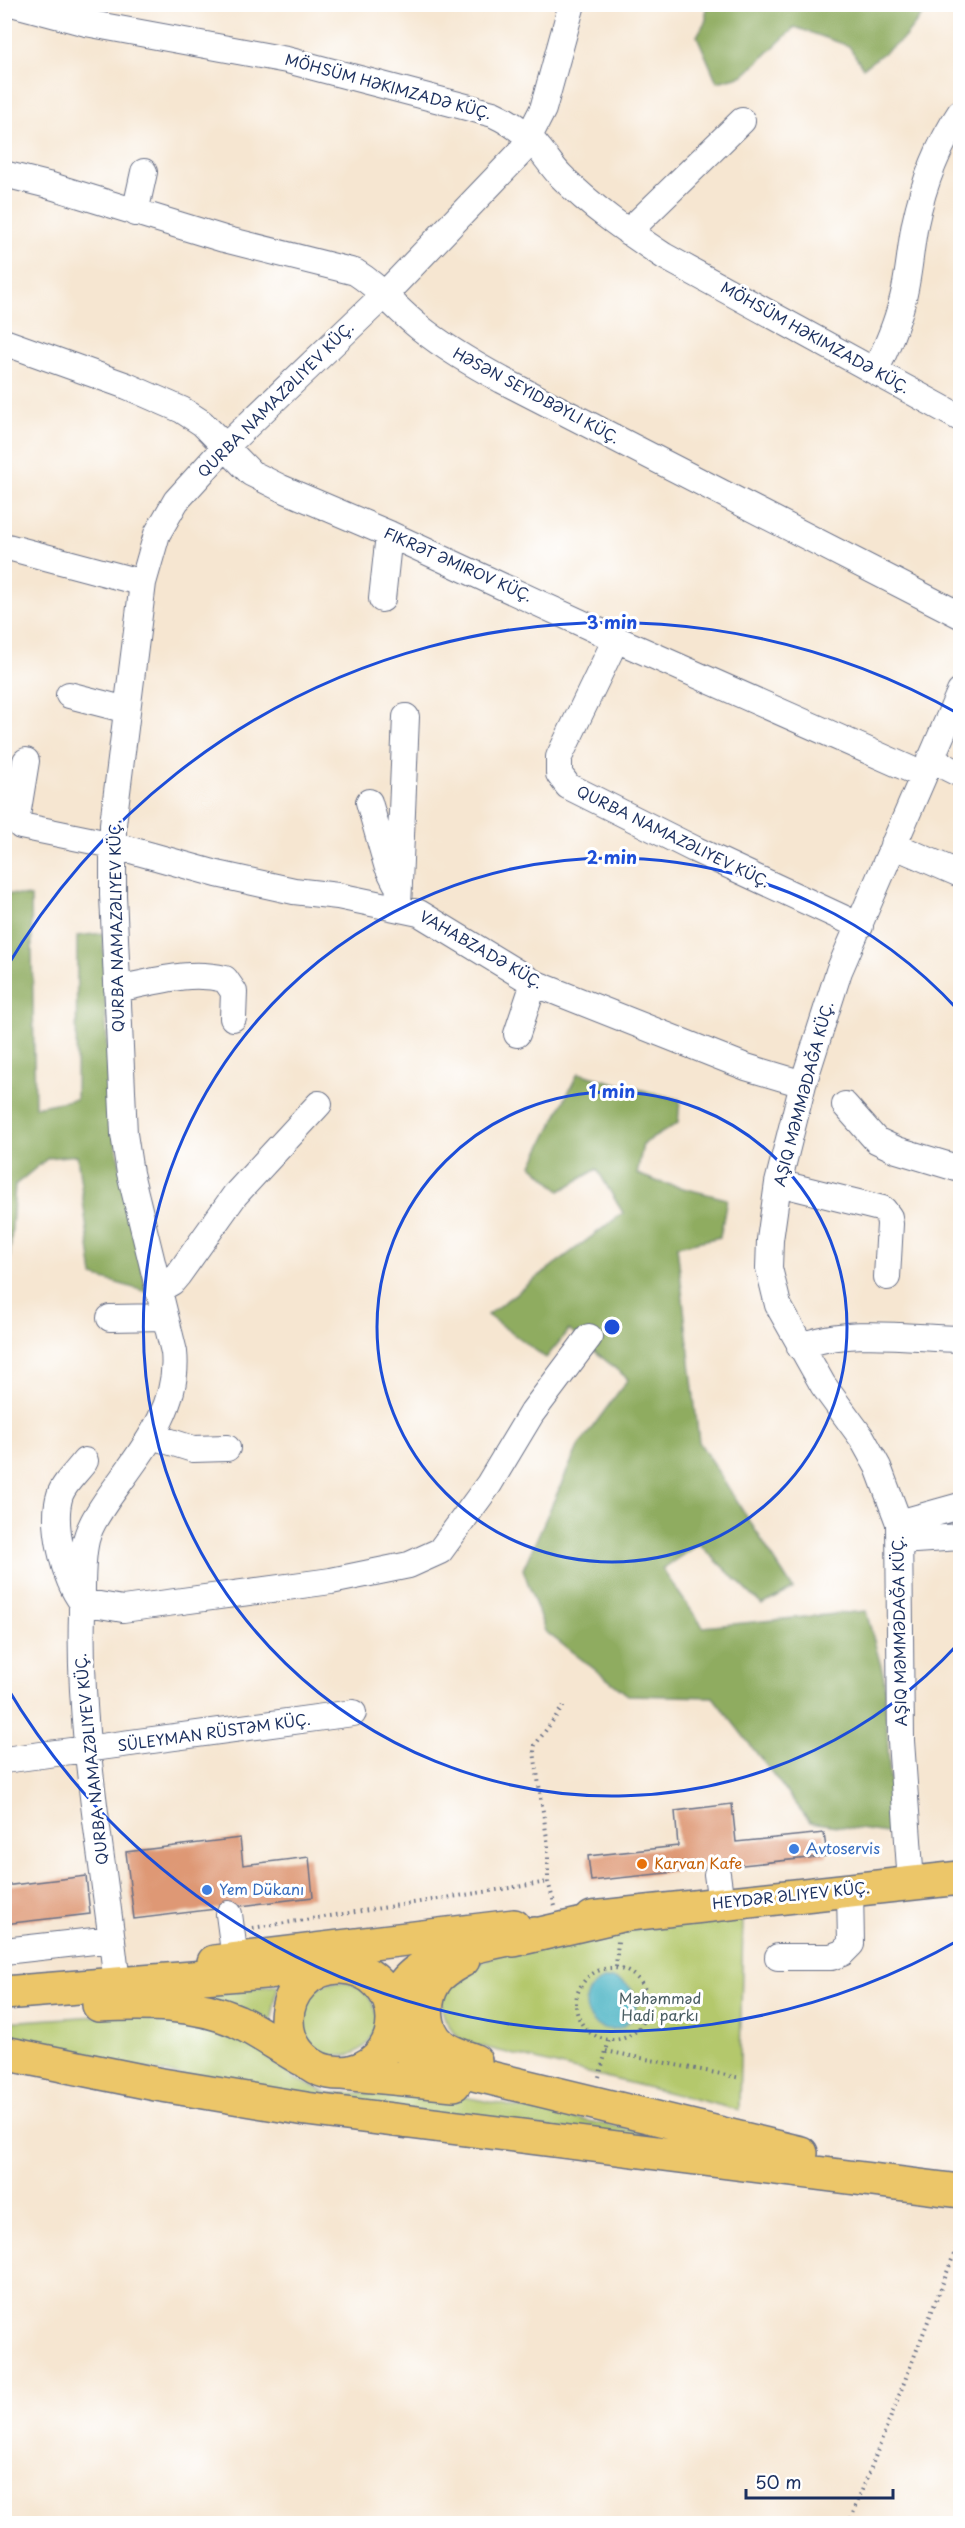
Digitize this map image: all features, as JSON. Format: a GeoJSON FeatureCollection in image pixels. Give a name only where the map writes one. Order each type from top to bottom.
{"type":"FeatureCollection","features":[{"type":"Feature","properties":{"kind":"main road","name":"HEYDƏR ƏLIYEV KÜÇ."},"geometry":{"type":"LineString","coordinates":[[533,1928],[622,1915],[719,1889],[850,1890],[960,1878]]}},
{"type":"Feature","properties":{"kind":"main road"},"geometry":{"type":"LineString","coordinates":[[4,1992],[116,1975],[232,1935],[533,1928]]}},
{"type":"Feature","properties":{"kind":"main road"},"geometry":{"type":"LineString","coordinates":[[4,1992],[377,1964],[462,1937],[533,1928]]}},
{"type":"Feature","properties":{"kind":"main road"},"geometry":{"type":"LineString","coordinates":[[4,2011],[125,2003],[172,2005],[208,2010],[255,2030],[324,2070],[355,2070],[376,2059],[386,2046],[392,2031],[395,1995],[401,1984],[416,1971],[453,1953],[533,1928]]}},
{"type":"Feature","properties":{"kind":"main road"},"geometry":{"type":"LineString","coordinates":[[533,1928],[470,1956],[447,1969],[434,1982],[427,1997],[426,2016],[431,2032],[440,2044],[454,2053],[474,2060],[768,2145]]}},
{"type":"Feature","properties":{"kind":"main road"},"geometry":{"type":"LineString","coordinates":[[768,2145],[467,2085],[324,2070],[303,2059],[293,2046],[286,2016],[290,2000],[298,1987],[310,1976],[324,1969],[339,1966],[355,1969],[370,1976],[381,1986],[389,2000],[400,2043],[415,2056],[432,2063],[960,2191]]}},
{"type":"Feature","properties":{"kind":"main road"},"geometry":{"type":"LineString","coordinates":[[4,2053],[156,2084],[306,2109],[960,2191]]}},
{"type":"Feature","properties":{"kind":"street","name":"MÖHSÜM HƏKIMZADƏ KÜÇ."},"geometry":{"type":"LineString","coordinates":[[15,4],[89,14],[287,60],[494,114],[510,122],[530,138],[561,176],[628,232],[664,256],[960,418]]}},
{"type":"Feature","properties":{"kind":"street","name":"QURBA NAMAZƏLIYEV KÜÇ."},"geometry":{"type":"LineString","coordinates":[[116,1975],[83,1693],[82,1566],[89,1530],[152,1436],[166,1410],[177,1371],[130,1173],[124,1134],[117,989],[113,845],[115,806],[143,583],[157,534],[176,501],[225,447],[385,294],[507,168],[530,138],[543,109],[572,4]]}},
{"type":"Feature","properties":{"kind":"street"},"geometry":{"type":"LineString","coordinates":[[875,371],[891,338],[903,300],[915,224],[924,192],[934,162],[960,113]]}},
{"type":"Feature","properties":{"kind":"street"},"geometry":{"type":"LineString","coordinates":[[628,232],[742,121]]}},
{"type":"Feature","properties":{"kind":"street"},"geometry":{"type":"LineString","coordinates":[[135,213],[144,172]]}},
{"type":"Feature","properties":{"kind":"street","name":"HƏSƏN SEYIDBƏYLI KÜÇ."},"geometry":{"type":"LineString","coordinates":[[4,174],[48,185],[224,239],[355,272],[373,282],[416,326],[448,349],[502,380],[960,615]]}},
{"type":"Feature","properties":{"kind":"street","name":"FIKRƏT ƏMIROV KÜÇ."},"geometry":{"type":"LineString","coordinates":[[4,342],[127,386],[182,410],[202,423],[251,473],[616,639],[927,767],[960,774]]}},
{"type":"Feature","properties":{"kind":"street"},"geometry":{"type":"LineString","coordinates":[[382,599],[389,534]]}},
{"type":"Feature","properties":{"kind":"street"},"geometry":{"type":"LineString","coordinates":[[4,546],[143,583]]}},
{"type":"Feature","properties":{"kind":"street","name":"QURBA NAMAZƏLIYEV KÜÇ."},"geometry":{"type":"LineString","coordinates":[[616,639],[559,757],[559,774],[568,786],[694,849],[860,926]]}},
{"type":"Feature","properties":{"kind":"street"},"geometry":{"type":"LineString","coordinates":[[911,1883],[901,1741],[900,1532],[882,1477],[867,1448],[800,1347],[778,1305],[769,1268],[770,1240],[778,1183],[803,1084],[839,971],[960,692]]}},
{"type":"Feature","properties":{"kind":"street"},"geometry":{"type":"LineString","coordinates":[[69,695],[127,710]]}},
{"type":"Feature","properties":{"kind":"street"},"geometry":{"type":"LineString","coordinates":[[399,897],[406,717]]}},
{"type":"Feature","properties":{"kind":"street","name":"VAHABZADƏ KÜÇ."},"geometry":{"type":"LineString","coordinates":[[26,761],[16,816],[21,826],[113,845],[250,881],[399,897],[419,913],[439,923],[534,983],[746,1067],[803,1084]]}},
{"type":"Feature","properties":{"kind":"street"},"geometry":{"type":"LineString","coordinates":[[369,802],[387,865],[399,897]]}},
{"type":"Feature","properties":{"kind":"street"},"geometry":{"type":"LineString","coordinates":[[893,845],[960,874]]}},
{"type":"Feature","properties":{"kind":"street"},"geometry":{"type":"LineString","coordinates":[[117,989],[203,974],[225,979],[234,992],[233,1018]]}},
{"type":"Feature","properties":{"kind":"street"},"geometry":{"type":"LineString","coordinates":[[517,1034],[534,983]]}},
{"type":"Feature","properties":{"kind":"street"},"geometry":{"type":"LineString","coordinates":[[158,1290],[172,1282],[236,1195],[319,1104]]}},
{"type":"Feature","properties":{"kind":"street"},"geometry":{"type":"LineString","coordinates":[[845,1105],[876,1140],[897,1150],[960,1169]]}},
{"type":"Feature","properties":{"kind":"street"},"geometry":{"type":"LineString","coordinates":[[778,1183],[883,1209],[889,1217],[890,1224],[887,1277]]}},
{"type":"Feature","properties":{"kind":"street"},"geometry":{"type":"LineString","coordinates":[[110,1318],[165,1317]]}},
{"type":"Feature","properties":{"kind":"street"},"geometry":{"type":"LineString","coordinates":[[800,1347],[816,1340],[840,1336],[960,1340]]}},
{"type":"Feature","properties":{"kind":"street"},"geometry":{"type":"LineString","coordinates":[[85,1461],[61,1493],[58,1508],[62,1556],[67,1576],[82,1602],[123,1609],[331,1581],[409,1564],[440,1551],[489,1484],[531,1414],[589,1337]]}},
{"type":"Feature","properties":{"kind":"street"},"geometry":{"type":"LineString","coordinates":[[152,1436],[193,1449],[227,1448]]}},
{"type":"Feature","properties":{"kind":"street"},"geometry":{"type":"LineString","coordinates":[[900,1532],[960,1506]]}},
{"type":"Feature","properties":{"kind":"street"},"geometry":{"type":"LineString","coordinates":[[900,1532],[960,1537]]}},
{"type":"Feature","properties":{"kind":"street","name":"SÜLEYMAN RÜSTƏM KÜÇ."},"geometry":{"type":"LineString","coordinates":[[4,1760],[353,1713]]}},
{"type":"Feature","properties":{"kind":"street"},"geometry":{"type":"LineString","coordinates":[[778,1957],[831,1957],[842,1953],[851,1944],[850,1890]]}},
{"type":"Feature","properties":{"kind":"street"},"geometry":{"type":"LineString","coordinates":[[4,1951],[112,1939]]}},
{"type":"Feature","properties":{"kind":"path"},"geometry":{"type":"LineString","coordinates":[[533,1928],[548,1882],[548,1845],[534,1752],[535,1745],[566,1704]]}},
{"type":"Feature","properties":{"kind":"path"},"geometry":{"type":"LineString","coordinates":[[232,1935],[548,1882]]}},
{"type":"Feature","properties":{"kind":"path"},"geometry":{"type":"LineString","coordinates":[[616,1967],[629,1971],[640,1980],[647,1993],[649,2007],[645,2020],[636,2032],[623,2039],[609,2040],[595,2036],[584,2027],[577,2015],[576,2001],[580,1987],[589,1976],[602,1969],[616,1967]]}},
{"type":"Feature","properties":{"kind":"path"},"geometry":{"type":"LineString","coordinates":[[599,2077],[609,2040]]}},
{"type":"Feature","properties":{"kind":"path"},"geometry":{"type":"LineString","coordinates":[[606,2051],[741,2078]]}},
{"type":"Feature","properties":{"kind":"path"},"geometry":{"type":"LineString","coordinates":[[849,2523],[960,2239]]}},
{"type":"Feature","properties":{"kind":"green space"},"geometry":{"type":"Polygon","coordinates":[[[706,4],[930,5],[904,38],[863,68],[849,46],[795,27],[744,75],[717,82],[697,36],[706,20],[706,4]]]}},
{"type":"Feature","properties":{"kind":"green space"},"geometry":{"type":"Polygon","coordinates":[[[5,893],[31,897],[35,1107],[76,1099],[77,936],[103,933],[109,1102],[127,1204],[147,1292],[93,1276],[77,1155],[48,1158],[15,1185],[9,1269],[5,1269],[5,893]]]}},
{"type":"Feature","properties":{"kind":"green space"},"geometry":{"type":"Polygon","coordinates":[[[578,1073],[680,1100],[678,1123],[643,1144],[637,1174],[659,1182],[727,1199],[720,1237],[677,1246],[699,1442],[793,1589],[762,1605],[699,1544],[662,1569],[703,1627],[866,1611],[884,1677],[893,1834],[810,1822],[713,1697],[628,1695],[545,1631],[523,1569],[578,1447],[628,1379],[569,1330],[546,1358],[487,1315],[623,1213],[597,1169],[560,1191],[532,1165],[578,1073]]]}},
{"type":"Feature","properties":{"kind":"green space","name":"Məhəmməd Hadi parkı"},"geometry":{"type":"Polygon","coordinates":[[[743,1919],[739,2110],[463,2042],[443,2015],[441,1993],[473,1966],[501,1953],[620,1930],[743,1919]]]}},
{"type":"Feature","properties":{"kind":"green space"},"geometry":{"type":"Polygon","coordinates":[[[339,1982],[353,1985],[365,1993],[373,2005],[376,2019],[373,2033],[365,2045],[353,2053],[339,2056],[325,2053],[313,2045],[305,2033],[302,2019],[305,2005],[313,1993],[325,1985],[339,1982]]]}},
{"type":"Feature","properties":{"kind":"green space"},"geometry":{"type":"Polygon","coordinates":[[[278,1985],[271,2023],[181,1996],[278,1985]]]}},
{"type":"Feature","properties":{"kind":"green space"},"geometry":{"type":"Polygon","coordinates":[[[129,2014],[223,2030],[256,2047],[295,2079],[328,2093],[439,2092],[751,2153],[317,2100],[5,2044],[5,2022],[129,2014]]]}},
{"type":"Feature","properties":{"kind":"water"},"geometry":{"type":"Polygon","coordinates":[[[611,1979],[620,1981],[631,1990],[636,2004],[634,2013],[625,2024],[611,2029],[602,2027],[591,2018],[586,2004],[588,1995],[597,1984],[611,1979]]]}},
{"type":"Feature","properties":{"kind":"building"},"geometry":{"type":"Polygon","coordinates":[[[732,1804],[736,1842],[824,1833],[827,1856],[591,1881],[588,1856],[678,1846],[675,1811],[732,1804]]]}},
{"type":"Feature","properties":{"kind":"building"},"geometry":{"type":"Polygon","coordinates":[[[240,1838],[243,1865],[309,1857],[313,1897],[134,1919],[126,1852],[240,1838]]]}},
{"type":"Feature","properties":{"kind":"building"},"geometry":{"type":"Polygon","coordinates":[[[86,1876],[90,1914],[4,1924],[4,1886],[86,1876]]]}},
{"type":"Feature","properties":{"kind":"place","name":"Avtoservis"},"geometry":{"type":"Point","coordinates":[794,1849]}},
{"type":"Feature","properties":{"kind":"place","name":"Karvan Kafe"},"geometry":{"type":"Point","coordinates":[642,1864]}},
{"type":"Feature","properties":{"kind":"place","name":"Yem Dükanı"},"geometry":{"type":"Point","coordinates":[207,1890]}}]}
